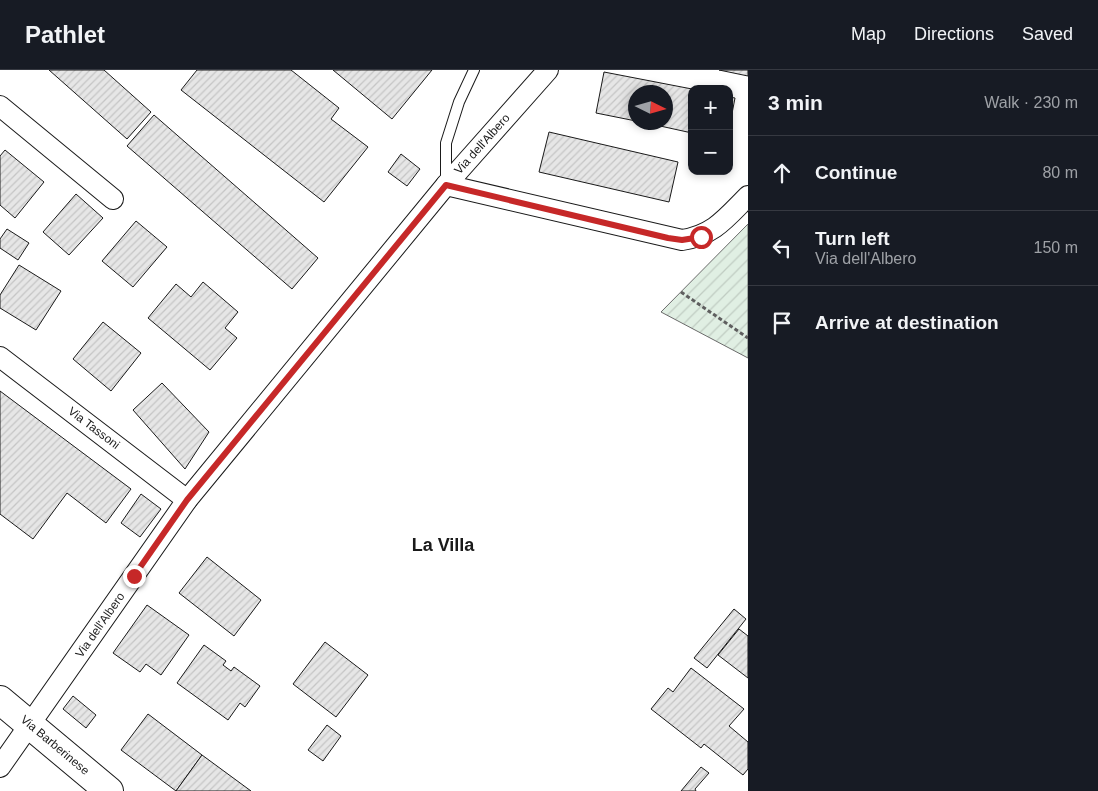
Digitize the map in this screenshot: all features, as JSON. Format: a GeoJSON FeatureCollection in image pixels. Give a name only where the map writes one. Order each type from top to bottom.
{"type":"FeatureCollection","features":[{"type":"Feature","properties":{"kind":"main road","name":"Via Barberinese"},"geometry":{"type":"LineString","coordinates":[[0,700],[109,791]]}},
{"type":"Feature","properties":{"kind":"street","name":"Via dell'Albero"},"geometry":{"type":"LineString","coordinates":[[0,767],[187,500],[446,185],[548,70]]}},
{"type":"Feature","properties":{"kind":"street"},"geometry":{"type":"LineString","coordinates":[[0,106],[113,199]]}},
{"type":"Feature","properties":{"kind":"street"},"geometry":{"type":"LineString","coordinates":[[446,185],[682,240],[701,237],[707,233],[748,196]]}},
{"type":"Feature","properties":{"kind":"street","name":"Via Tassoni"},"geometry":{"type":"LineString","coordinates":[[0,357],[187,500]]}},
{"type":"Feature","properties":{"kind":"lane"},"geometry":{"type":"LineString","coordinates":[[446,185],[446,143],[459,102],[474,70]]}},
{"type":"Feature","properties":{"kind":"path"},"geometry":{"type":"LineString","coordinates":[[681,292],[748,338]]}},
{"type":"Feature","properties":{"kind":"green space"},"geometry":{"type":"Polygon","coordinates":[[[748,224],[748,358],[661,312],[748,224]]]}},
{"type":"Feature","properties":{"kind":"building"},"geometry":{"type":"Polygon","coordinates":[[[49,70],[104,70],[151,112],[127,139],[49,70]]]}},
{"type":"Feature","properties":{"kind":"building"},"geometry":{"type":"Polygon","coordinates":[[[197,70],[291,70],[339,108],[331,119],[368,147],[324,202],[181,90],[197,70]]]}},
{"type":"Feature","properties":{"kind":"building"},"geometry":{"type":"Polygon","coordinates":[[[333,70],[432,70],[392,119],[333,70]]]}},
{"type":"Feature","properties":{"kind":"building"},"geometry":{"type":"Polygon","coordinates":[[[719,70],[748,70],[748,76],[719,70]]]}},
{"type":"Feature","properties":{"kind":"building"},"geometry":{"type":"Polygon","coordinates":[[[604,72],[671,85],[628,85],[628,119],[596,113],[604,72]]]}},
{"type":"Feature","properties":{"kind":"building"},"geometry":{"type":"Polygon","coordinates":[[[673,85],[688,88],[688,132],[673,129],[673,85]]]}},
{"type":"Feature","properties":{"kind":"building"},"geometry":{"type":"Polygon","coordinates":[[[154,115],[318,258],[292,289],[127,146],[154,115]]]}},
{"type":"Feature","properties":{"kind":"building"},"geometry":{"type":"Polygon","coordinates":[[[549,132],[678,162],[669,202],[539,172],[549,132]]]}},
{"type":"Feature","properties":{"kind":"building"},"geometry":{"type":"Polygon","coordinates":[[[5,150],[44,182],[15,218],[0,205],[0,156],[5,150]]]}},
{"type":"Feature","properties":{"kind":"building"},"geometry":{"type":"Polygon","coordinates":[[[401,154],[420,169],[407,186],[388,172],[401,154]]]}},
{"type":"Feature","properties":{"kind":"building"},"geometry":{"type":"Polygon","coordinates":[[[76,194],[103,218],[69,255],[43,232],[76,194]]]}},
{"type":"Feature","properties":{"kind":"building"},"geometry":{"type":"Polygon","coordinates":[[[136,221],[167,247],[133,287],[102,261],[136,221]]]}},
{"type":"Feature","properties":{"kind":"building"},"geometry":{"type":"Polygon","coordinates":[[[7,229],[29,243],[18,260],[0,248],[0,239],[7,229]]]}},
{"type":"Feature","properties":{"kind":"building"},"geometry":{"type":"Polygon","coordinates":[[[19,265],[61,291],[36,330],[0,308],[0,295],[19,265]]]}},
{"type":"Feature","properties":{"kind":"building"},"geometry":{"type":"Polygon","coordinates":[[[203,282],[238,312],[225,328],[237,338],[210,370],[148,318],[176,284],[191,297],[203,282]]]}},
{"type":"Feature","properties":{"kind":"building"},"geometry":{"type":"Polygon","coordinates":[[[103,322],[141,353],[111,391],[73,359],[103,322]]]}},
{"type":"Feature","properties":{"kind":"building"},"geometry":{"type":"Polygon","coordinates":[[[162,383],[209,432],[185,469],[133,410],[162,383]]]}},
{"type":"Feature","properties":{"kind":"building"},"geometry":{"type":"Polygon","coordinates":[[[0,391],[131,489],[106,523],[67,493],[33,539],[0,514],[0,391]]]}},
{"type":"Feature","properties":{"kind":"building"},"geometry":{"type":"Polygon","coordinates":[[[141,494],[161,509],[140,537],[121,523],[141,494]]]}},
{"type":"Feature","properties":{"kind":"building"},"geometry":{"type":"Polygon","coordinates":[[[207,557],[261,600],[234,636],[179,593],[207,557]]]}},
{"type":"Feature","properties":{"kind":"building"},"geometry":{"type":"Polygon","coordinates":[[[147,605],[189,635],[161,675],[146,664],[140,672],[113,653],[147,605]]]}},
{"type":"Feature","properties":{"kind":"building"},"geometry":{"type":"Polygon","coordinates":[[[734,609],[746,619],[707,668],[694,658],[734,609]]]}},
{"type":"Feature","properties":{"kind":"building"},"geometry":{"type":"Polygon","coordinates":[[[739,629],[748,636],[748,678],[718,655],[739,629]]]}},
{"type":"Feature","properties":{"kind":"building"},"geometry":{"type":"Polygon","coordinates":[[[325,642],[368,675],[336,717],[293,684],[325,642]]]}},
{"type":"Feature","properties":{"kind":"building"},"geometry":{"type":"Polygon","coordinates":[[[204,645],[226,661],[223,665],[231,671],[234,667],[260,686],[245,707],[240,703],[228,720],[177,683],[204,645]]]}},
{"type":"Feature","properties":{"kind":"building"},"geometry":{"type":"Polygon","coordinates":[[[691,668],[744,709],[729,726],[748,742],[748,769],[743,775],[704,744],[701,748],[651,709],[668,688],[673,692],[691,668]]]}},
{"type":"Feature","properties":{"kind":"building"},"geometry":{"type":"Polygon","coordinates":[[[73,696],[96,715],[86,728],[63,709],[73,696]]]}},
{"type":"Feature","properties":{"kind":"building"},"geometry":{"type":"Polygon","coordinates":[[[148,714],[202,755],[176,791],[121,750],[148,714]]]}},
{"type":"Feature","properties":{"kind":"building"},"geometry":{"type":"Polygon","coordinates":[[[327,725],[341,736],[323,761],[308,750],[327,725]]]}},
{"type":"Feature","properties":{"kind":"building"},"geometry":{"type":"Polygon","coordinates":[[[202,755],[251,791],[176,791],[202,755]]]}},
{"type":"Feature","properties":{"kind":"building"},"geometry":{"type":"Polygon","coordinates":[[[701,767],[709,773],[695,789],[696,791],[681,791],[701,767]]]}},
{"type":"Feature","properties":{"kind":"district","name":"La Villa"},"geometry":{"type":"Point","coordinates":[443,545]}},
{"type":"Feature","properties":{"kind":"route"},"geometry":{"type":"LineString","coordinates":[[134,576],[187,500],[446,185],[668,238],[682,240],[701,237]]}}]}
